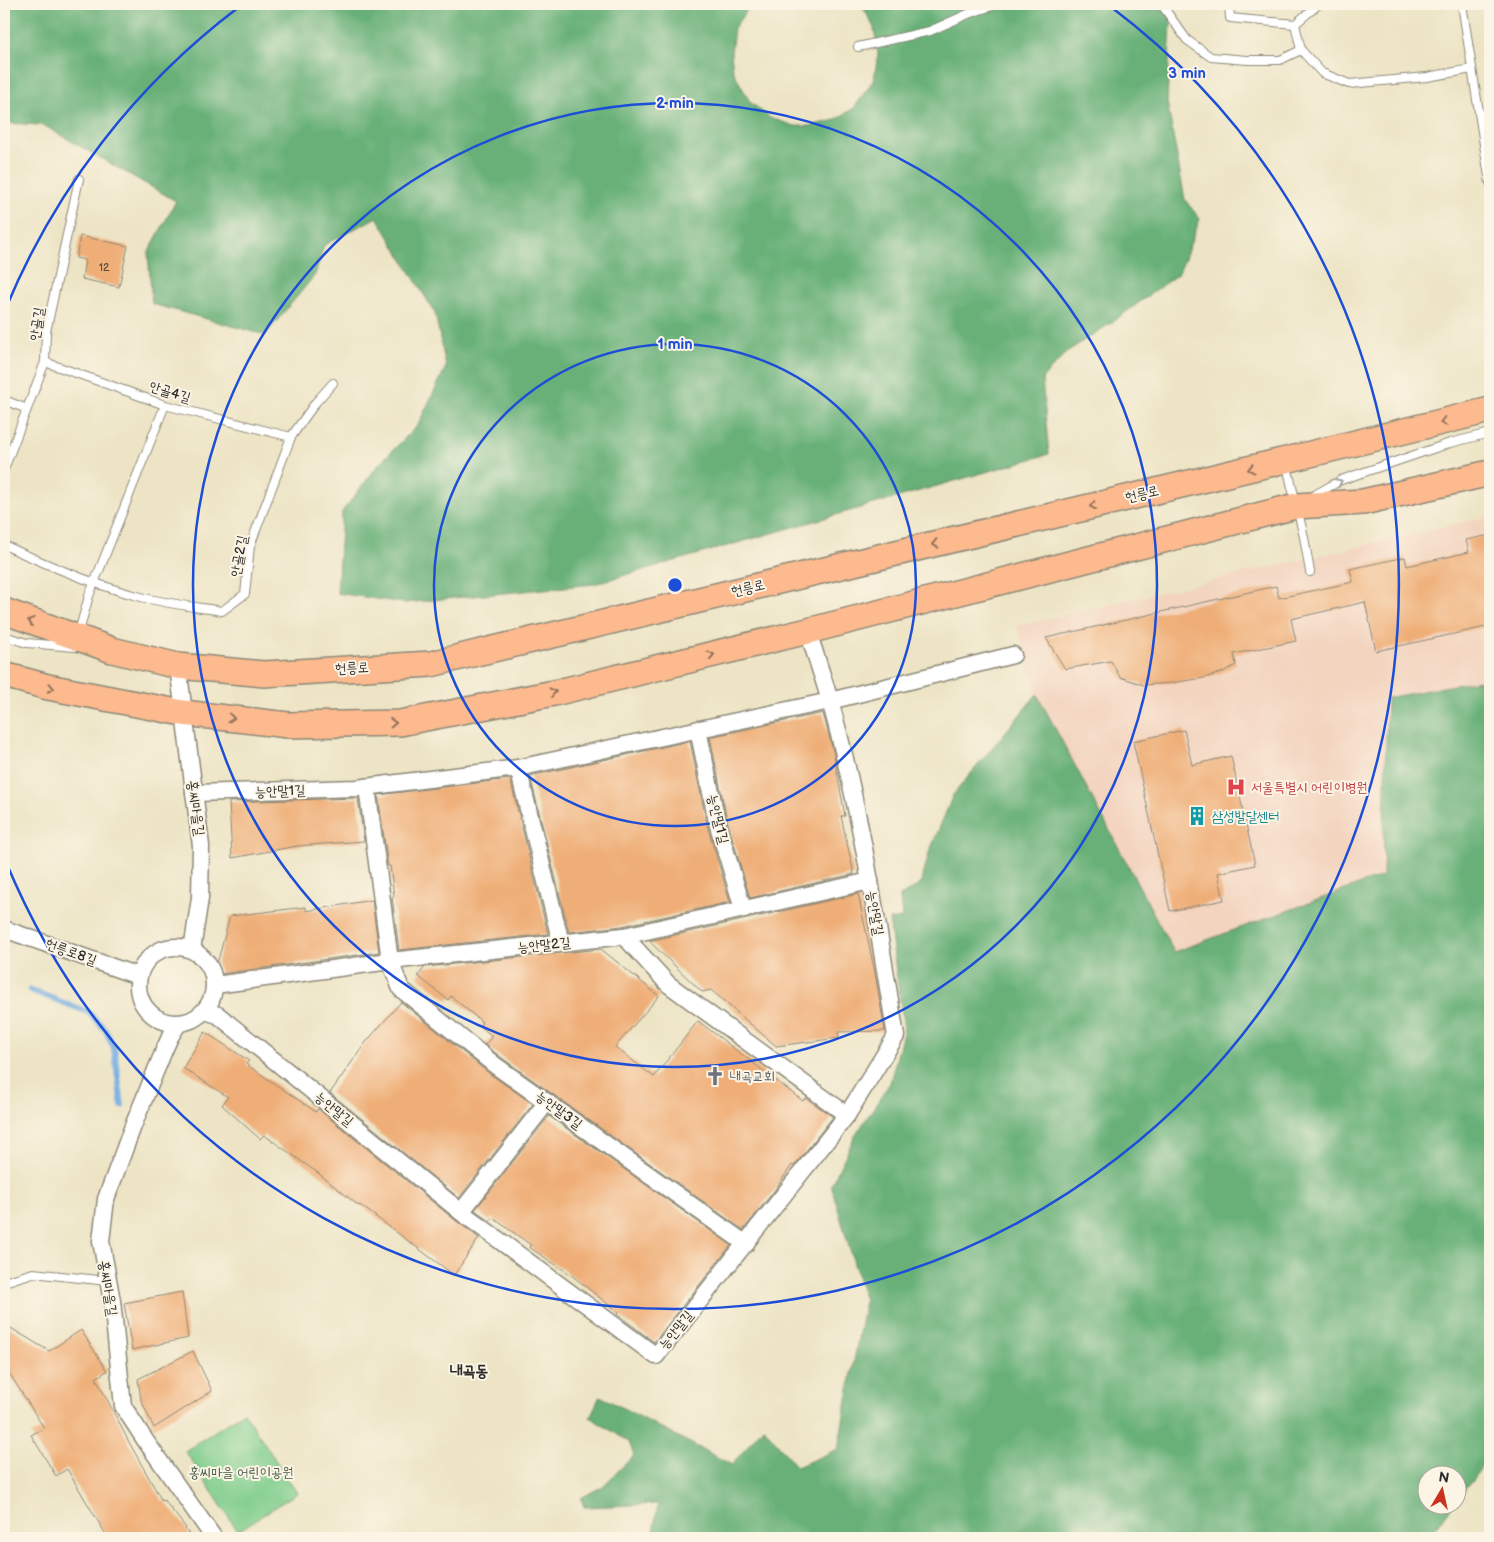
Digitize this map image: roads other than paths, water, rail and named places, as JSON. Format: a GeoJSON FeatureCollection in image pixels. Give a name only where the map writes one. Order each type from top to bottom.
{"type":"FeatureCollection","features":[{"type":"Feature","properties":{"kind":"main road","name":"헌릉로"},"geometry":{"type":"LineString","coordinates":[[4,611],[112,650],[178,666],[264,674],[431,664],[1490,410]]}},
{"type":"Feature","properties":{"kind":"main road"},"geometry":{"type":"LineString","coordinates":[[4,675],[48,687],[183,713],[288,725],[400,723],[554,692],[808,632],[1296,506],[1363,502],[1490,474]]}},
{"type":"Feature","properties":{"kind":"street","name":"능안말길"},"geometry":{"type":"LineString","coordinates":[[205,1011],[218,1015],[461,1212],[656,1356],[847,1115],[896,1036],[870,881],[851,789],[830,701],[808,632]]}},
{"type":"Feature","properties":{"kind":"street"},"geometry":{"type":"LineString","coordinates":[[830,701],[1013,655]]}},
{"type":"Feature","properties":{"kind":"street","name":"홍씨마을길"},"geometry":{"type":"LineString","coordinates":[[178,666],[201,846],[200,898],[192,950]]}},
{"type":"Feature","properties":{"kind":"street","name":"능안말1길"},"geometry":{"type":"LineString","coordinates":[[194,793],[367,787],[518,768],[830,701]]}},
{"type":"Feature","properties":{"kind":"street","name":"능안말1길"},"geometry":{"type":"LineString","coordinates":[[698,728],[717,822],[743,909]]}},
{"type":"Feature","properties":{"kind":"street"},"geometry":{"type":"LineString","coordinates":[[518,768],[561,943]]}},
{"type":"Feature","properties":{"kind":"street"},"geometry":{"type":"LineString","coordinates":[[367,787],[390,961]]}},
{"type":"Feature","properties":{"kind":"street","name":"능안말2길"},"geometry":{"type":"LineString","coordinates":[[215,985],[390,961],[624,936],[870,881]]}},
{"type":"Feature","properties":{"kind":"street","name":"헌릉로8길"},"geometry":{"type":"LineString","coordinates":[[4,929],[138,976]]}},
{"type":"Feature","properties":{"kind":"street"},"geometry":{"type":"LineString","coordinates":[[624,936],[668,984],[847,1115]]}},
{"type":"Feature","properties":{"kind":"street"},"geometry":{"type":"LineString","coordinates":[[181,947],[192,950],[202,957],[210,967],[215,985],[210,1004],[197,1018],[188,1022],[178,1024],[155,1018],[146,1010],[140,1000],[137,988],[138,976],[146,962],[159,950],[181,947]]}},
{"type":"Feature","properties":{"kind":"street","name":"능안말3길"},"geometry":{"type":"LineString","coordinates":[[390,961],[401,989],[496,1066],[746,1244]]}},
{"type":"Feature","properties":{"kind":"street","name":"홍씨마을길"},"geometry":{"type":"LineString","coordinates":[[178,1024],[170,1036],[158,1065],[106,1199],[100,1241],[112,1302],[123,1406],[214,1538]]}},
{"type":"Feature","properties":{"kind":"street"},"geometry":{"type":"LineString","coordinates":[[461,1212],[547,1102]]}},
{"type":"Feature","properties":{"kind":"lane"},"geometry":{"type":"LineString","coordinates":[[858,47],[930,31],[968,14],[998,4]]}},
{"type":"Feature","properties":{"kind":"lane"},"geometry":{"type":"LineString","coordinates":[[1161,4],[1187,40],[1211,57],[1280,60],[1301,50]]}},
{"type":"Feature","properties":{"kind":"lane"},"geometry":{"type":"LineString","coordinates":[[1229,4],[1230,18],[1295,24],[1319,4]]}},
{"type":"Feature","properties":{"kind":"lane"},"geometry":{"type":"LineString","coordinates":[[1462,4],[1490,183]]}},
{"type":"Feature","properties":{"kind":"lane"},"geometry":{"type":"LineString","coordinates":[[1295,24],[1301,50],[1322,73],[1349,84],[1427,77],[1472,69]]}},
{"type":"Feature","properties":{"kind":"lane","name":"안골길"},"geometry":{"type":"LineString","coordinates":[[4,468],[45,362],[46,332],[79,178]]}},
{"type":"Feature","properties":{"kind":"lane","name":"안골4길"},"geometry":{"type":"LineString","coordinates":[[45,362],[165,405],[292,436]]}},
{"type":"Feature","properties":{"kind":"lane","name":"안골2길"},"geometry":{"type":"LineString","coordinates":[[4,545],[30,558],[94,583],[146,598],[222,612],[245,594],[250,546],[292,436],[316,402],[333,383]]}},
{"type":"Feature","properties":{"kind":"lane"},"geometry":{"type":"LineString","coordinates":[[4,400],[27,409]]}},
{"type":"Feature","properties":{"kind":"lane"},"geometry":{"type":"LineString","coordinates":[[78,637],[89,596],[165,405]]}},
{"type":"Feature","properties":{"kind":"lane"},"geometry":{"type":"LineString","coordinates":[[1296,506],[1340,480],[1450,443],[1490,433]]}},
{"type":"Feature","properties":{"kind":"lane"},"geometry":{"type":"LineString","coordinates":[[1286,460],[1310,572]]}},
{"type":"Feature","properties":{"kind":"lane"},"geometry":{"type":"LineString","coordinates":[[4,636],[27,643],[112,650]]}},
{"type":"Feature","properties":{"kind":"lane"},"geometry":{"type":"LineString","coordinates":[[4,1282],[33,1273],[108,1281]]}},
{"type":"Feature","properties":{"kind":"waterway"},"geometry":{"type":"LineString","coordinates":[[30,990],[88,1012],[105,1029],[114,1048],[122,1106]]}},
{"type":"Feature","properties":{"kind":"place","name":"서울특별시 어린이병원"},"geometry":{"type":"Point","coordinates":[1236,787]}},
{"type":"Feature","properties":{"kind":"place","name":"삼성발달센터"},"geometry":{"type":"Point","coordinates":[1197,816]}},
{"type":"Feature","properties":{"kind":"place","name":"내곡교회"},"geometry":{"type":"Point","coordinates":[715,1076]}},
{"type":"Feature","properties":{"kind":"district","name":"내곡동"},"geometry":{"type":"Point","coordinates":[469,1371]}},
{"type":"Feature","properties":{"kind":"park label","name":"홍씨마을 어린이공원"},"geometry":{"type":"Point","coordinates":[241,1472]}}]}
